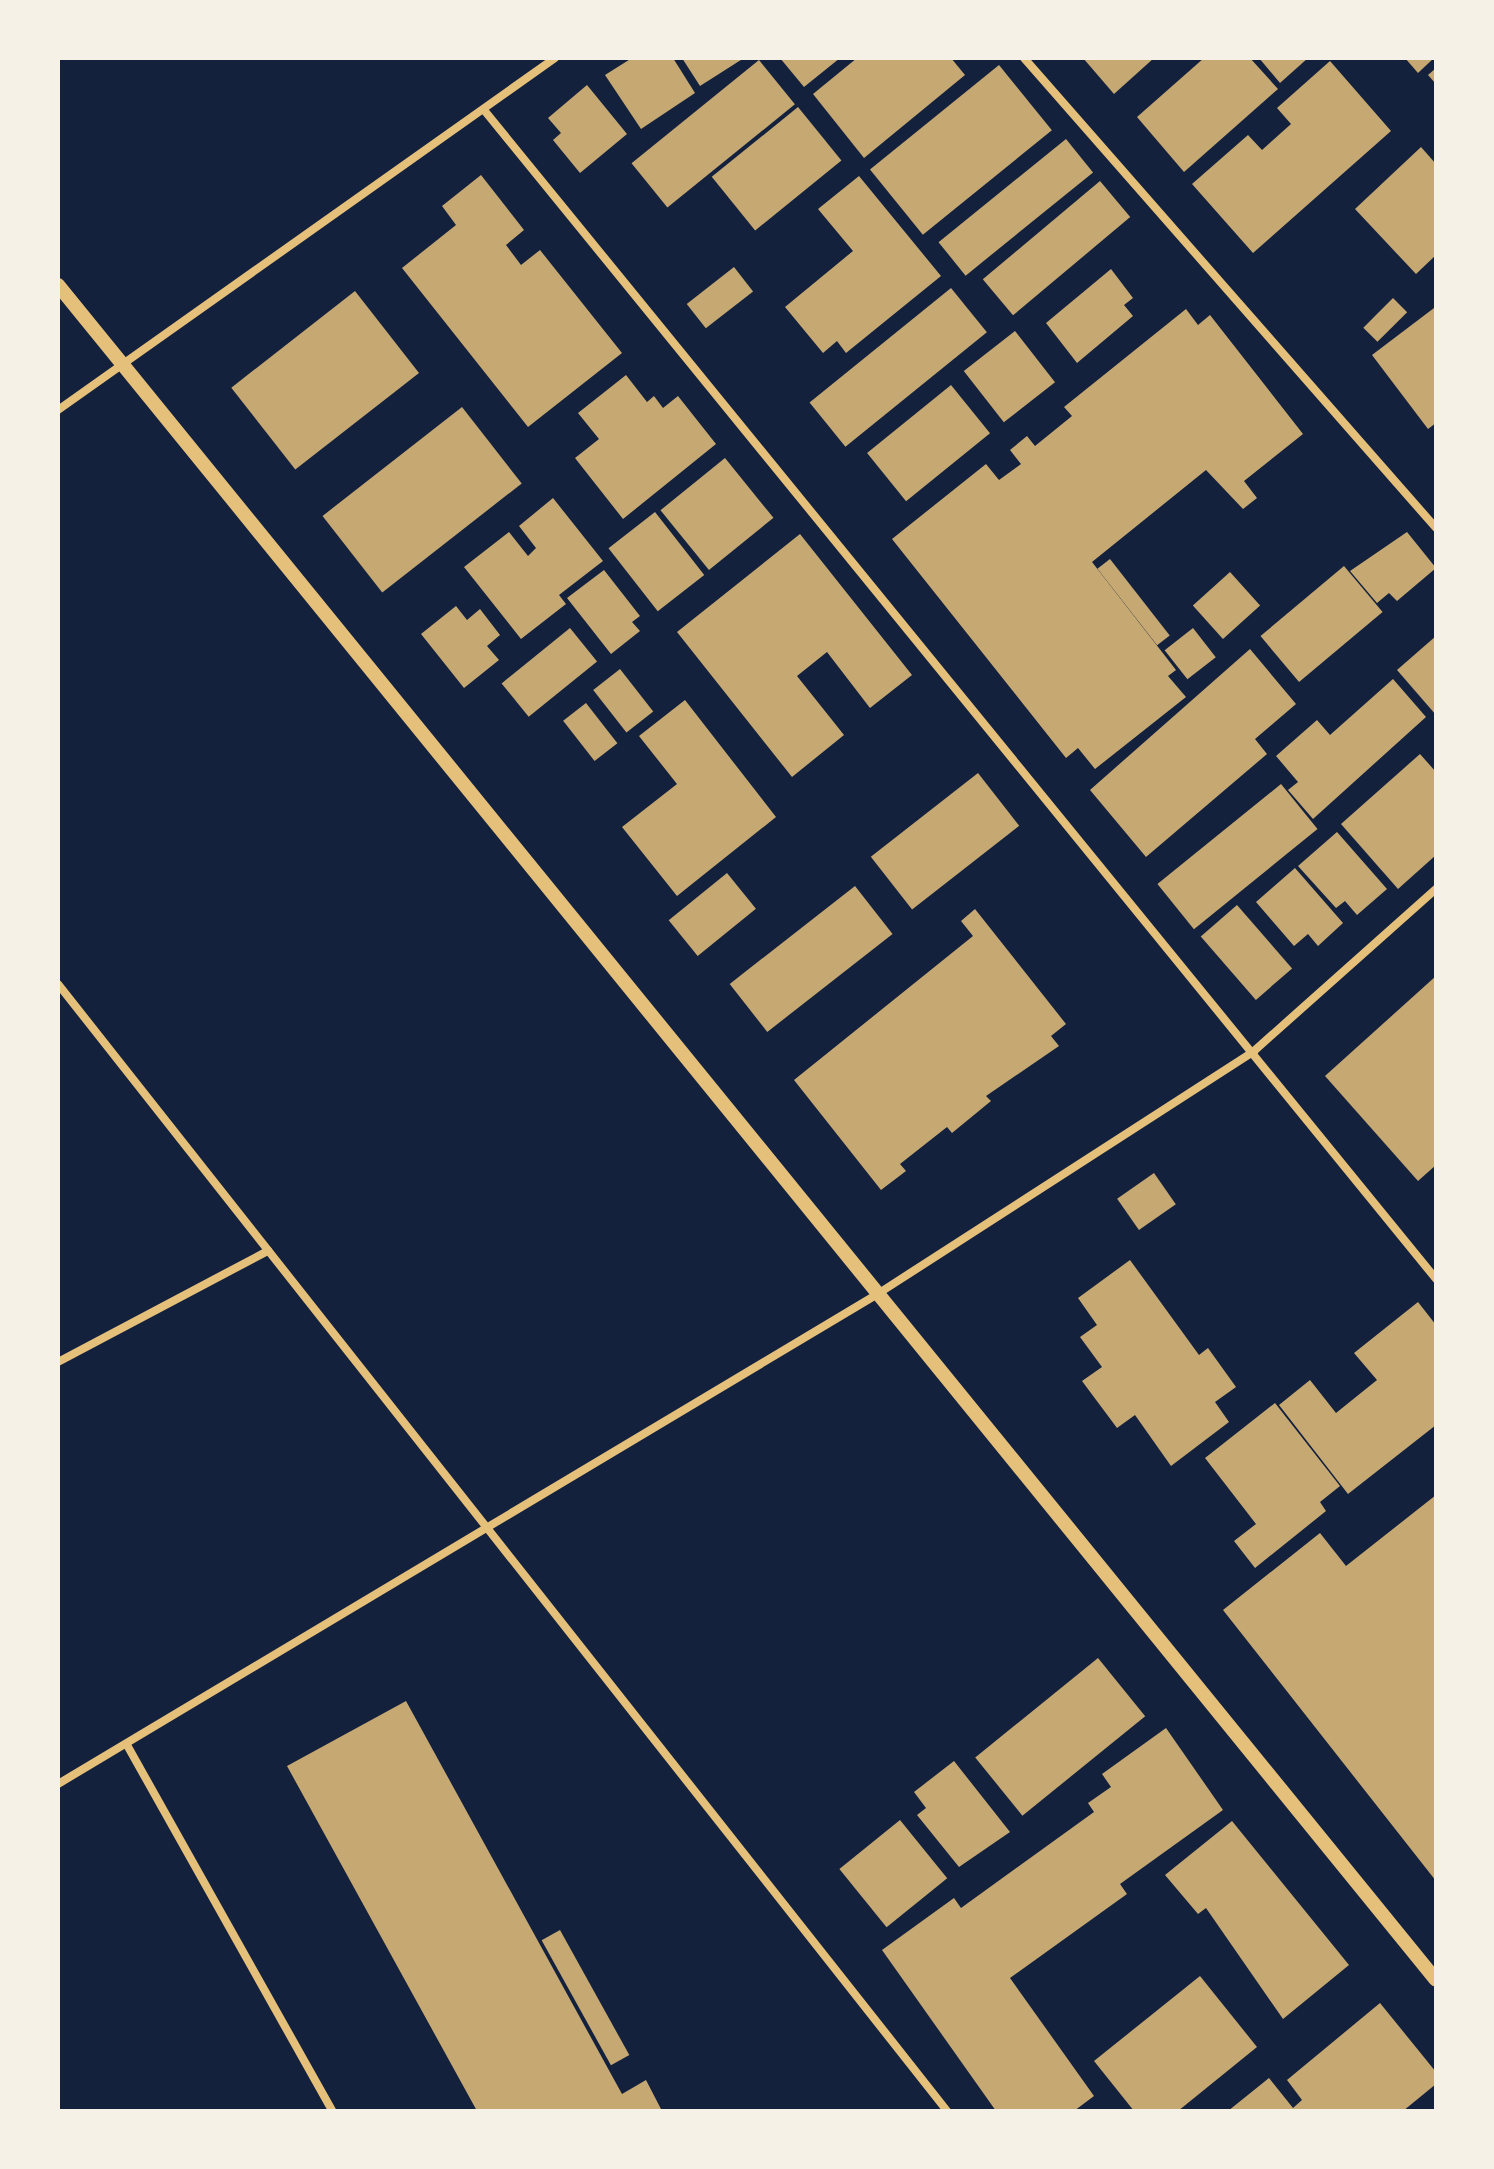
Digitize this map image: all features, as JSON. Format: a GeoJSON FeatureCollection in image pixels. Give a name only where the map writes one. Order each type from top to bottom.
{"type":"FeatureCollection","features":[{"type":"Feature","properties":{"kind":"street"},"geometry":{"type":"LineString","coordinates":[[58,410],[555,58]]}},
{"type":"Feature","properties":{"kind":"street"},"geometry":{"type":"LineString","coordinates":[[1024,58],[1436,528]]}},
{"type":"Feature","properties":{"kind":"street"},"geometry":{"type":"LineString","coordinates":[[484,110],[1254,1051],[1436,1279]]}},
{"type":"Feature","properties":{"kind":"street"},"geometry":{"type":"LineString","coordinates":[[58,285],[876,1295],[1436,1980]]}},
{"type":"Feature","properties":{"kind":"street"},"geometry":{"type":"LineString","coordinates":[[58,1784],[876,1295],[1254,1051],[1436,889]]}},
{"type":"Feature","properties":{"kind":"street"},"geometry":{"type":"LineString","coordinates":[[58,984],[947,2111]]}},
{"type":"Feature","properties":{"kind":"street"},"geometry":{"type":"LineString","coordinates":[[58,1362],[268,1251]]}},
{"type":"Feature","properties":{"kind":"street"},"geometry":{"type":"LineString","coordinates":[[127,1745],[332,2111]]}},
{"type":"Feature","properties":{"kind":"building"},"geometry":{"type":"Polygon","coordinates":[[[632,58],[673,58],[695,93],[641,129],[605,75],[632,58]]]}},
{"type":"Feature","properties":{"kind":"building"},"geometry":{"type":"Polygon","coordinates":[[[682,58],[744,58],[700,86],[682,58]]]}},
{"type":"Feature","properties":{"kind":"building"},"geometry":{"type":"Polygon","coordinates":[[[780,58],[840,58],[804,87],[780,58]]]}},
{"type":"Feature","properties":{"kind":"building"},"geometry":{"type":"Polygon","coordinates":[[[857,58],[951,58],[965,75],[864,158],[813,94],[857,58]]]}},
{"type":"Feature","properties":{"kind":"building"},"geometry":{"type":"Polygon","coordinates":[[[1083,58],[1154,58],[1114,94],[1083,58]]]}},
{"type":"Feature","properties":{"kind":"building"},"geometry":{"type":"Polygon","coordinates":[[[1204,58],[1250,58],[1278,89],[1184,172],[1137,117],[1204,58]]]}},
{"type":"Feature","properties":{"kind":"building"},"geometry":{"type":"Polygon","coordinates":[[[1259,58],[1308,58],[1280,83],[1259,58]]]}},
{"type":"Feature","properties":{"kind":"building"},"geometry":{"type":"Polygon","coordinates":[[[1405,58],[1434,58],[1418,73],[1405,58]]]}},
{"type":"Feature","properties":{"kind":"building"},"geometry":{"type":"Polygon","coordinates":[[[759,60],[795,104],[667,208],[632,163],[759,60]]]}},
{"type":"Feature","properties":{"kind":"building"},"geometry":{"type":"Polygon","coordinates":[[[1330,61],[1391,131],[1253,253],[1192,184],[1248,135],[1262,150],[1291,124],[1277,108],[1330,61]]]}},
{"type":"Feature","properties":{"kind":"building"},"geometry":{"type":"Polygon","coordinates":[[[999,65],[1052,130],[923,235],[870,169],[999,65]]]}},
{"type":"Feature","properties":{"kind":"building"},"geometry":{"type":"Polygon","coordinates":[[[1436,68],[1436,84],[1428,75],[1436,68]]]}},
{"type":"Feature","properties":{"kind":"building"},"geometry":{"type":"Polygon","coordinates":[[[587,85],[627,134],[580,173],[553,140],[561,133],[548,118],[587,85]]]}},
{"type":"Feature","properties":{"kind":"building"},"geometry":{"type":"Polygon","coordinates":[[[798,107],[841,161],[755,230],[712,177],[798,107]]]}},
{"type":"Feature","properties":{"kind":"building"},"geometry":{"type":"Polygon","coordinates":[[[1066,139],[1093,172],[966,276],[939,242],[1066,139]]]}},
{"type":"Feature","properties":{"kind":"building"},"geometry":{"type":"Polygon","coordinates":[[[1421,147],[1436,164],[1436,255],[1416,274],[1355,209],[1421,147]]]}},
{"type":"Feature","properties":{"kind":"building"},"geometry":{"type":"Polygon","coordinates":[[[481,175],[524,230],[506,245],[521,265],[540,250],[622,353],[528,427],[402,268],[456,225],[442,206],[481,175]]]}},
{"type":"Feature","properties":{"kind":"building"},"geometry":{"type":"Polygon","coordinates":[[[859,176],[941,276],[846,353],[837,341],[823,353],[785,307],[853,251],[818,209],[859,176]]]}},
{"type":"Feature","properties":{"kind":"building"},"geometry":{"type":"Polygon","coordinates":[[[1100,181],[1130,217],[1013,315],[983,279],[1100,181]]]}},
{"type":"Feature","properties":{"kind":"building"},"geometry":{"type":"Polygon","coordinates":[[[734,267],[753,291],[706,328],[687,304],[734,267]]]}},
{"type":"Feature","properties":{"kind":"building"},"geometry":{"type":"Polygon","coordinates":[[[1111,269],[1133,298],[1124,305],[1133,316],[1077,363],[1046,323],[1111,269]]]}},
{"type":"Feature","properties":{"kind":"building"},"geometry":{"type":"Polygon","coordinates":[[[951,288],[987,332],[845,447],[810,403],[951,288]]]}},
{"type":"Feature","properties":{"kind":"building"},"geometry":{"type":"Polygon","coordinates":[[[355,291],[419,373],[295,470],[231,388],[355,291]]]}},
{"type":"Feature","properties":{"kind":"building"},"geometry":{"type":"Polygon","coordinates":[[[1393,298],[1407,312],[1377,342],[1363,328],[1393,298]]]}},
{"type":"Feature","properties":{"kind":"building"},"geometry":{"type":"Polygon","coordinates":[[[1434,308],[1436,423],[1428,429],[1372,355],[1434,308]]]}},
{"type":"Feature","properties":{"kind":"building"},"geometry":{"type":"Polygon","coordinates":[[[1186,309],[1198,325],[1210,315],[1303,434],[1244,481],[1257,498],[1243,509],[1206,470],[1092,562],[1176,670],[1168,676],[1186,697],[1095,769],[1078,748],[1066,758],[892,539],[986,464],[999,480],[1021,464],[1010,450],[1027,436],[1035,446],[1072,416],[1064,407],[1186,309]]]}},
{"type":"Feature","properties":{"kind":"building"},"geometry":{"type":"Polygon","coordinates":[[[1015,331],[1055,382],[1004,422],[964,371],[1015,331]]]}},
{"type":"Feature","properties":{"kind":"building"},"geometry":{"type":"Polygon","coordinates":[[[626,375],[647,402],[654,396],[663,408],[678,396],[716,444],[623,519],[575,458],[599,439],[578,413],[626,375]]]}},
{"type":"Feature","properties":{"kind":"building"},"geometry":{"type":"Polygon","coordinates":[[[951,385],[990,433],[906,501],[867,453],[951,385]]]}},
{"type":"Feature","properties":{"kind":"building"},"geometry":{"type":"Polygon","coordinates":[[[462,407],[522,483],[382,592],[323,516],[462,407]]]}},
{"type":"Feature","properties":{"kind":"building"},"geometry":{"type":"Polygon","coordinates":[[[725,458],[773,518],[709,570],[660,510],[725,458]]]}},
{"type":"Feature","properties":{"kind":"building"},"geometry":{"type":"Polygon","coordinates":[[[553,498],[603,561],[559,595],[566,604],[521,639],[464,567],[509,532],[528,556],[536,548],[519,526],[553,498]]]}},
{"type":"Feature","properties":{"kind":"building"},"geometry":{"type":"Polygon","coordinates":[[[655,512],[704,575],[658,611],[609,548],[655,512]]]}},
{"type":"Feature","properties":{"kind":"building"},"geometry":{"type":"Polygon","coordinates":[[[1407,532],[1436,568],[1397,601],[1389,593],[1377,603],[1350,571],[1407,532]]]}},
{"type":"Feature","properties":{"kind":"building"},"geometry":{"type":"Polygon","coordinates":[[[800,534],[912,675],[870,708],[827,652],[797,676],[844,735],[792,777],[677,632],[800,534]]]}},
{"type":"Feature","properties":{"kind":"building"},"geometry":{"type":"Polygon","coordinates":[[[1110,559],[1170,635],[1157,645],[1097,569],[1110,559]]]}},
{"type":"Feature","properties":{"kind":"building"},"geometry":{"type":"Polygon","coordinates":[[[1344,566],[1383,612],[1299,682],[1261,636],[1344,566]]]}},
{"type":"Feature","properties":{"kind":"building"},"geometry":{"type":"Polygon","coordinates":[[[604,570],[640,616],[632,622],[640,631],[611,654],[567,598],[604,570]]]}},
{"type":"Feature","properties":{"kind":"building"},"geometry":{"type":"Polygon","coordinates":[[[1230,572],[1260,605],[1223,639],[1193,605],[1230,572]]]}},
{"type":"Feature","properties":{"kind":"building"},"geometry":{"type":"Polygon","coordinates":[[[456,606],[467,620],[480,609],[500,635],[487,646],[499,660],[464,688],[421,634],[456,606]]]}},
{"type":"Feature","properties":{"kind":"building"},"geometry":{"type":"Polygon","coordinates":[[[570,628],[597,661],[529,717],[502,683],[570,628]]]}},
{"type":"Feature","properties":{"kind":"building"},"geometry":{"type":"Polygon","coordinates":[[[1193,628],[1216,657],[1187,679],[1165,650],[1193,628]]]}},
{"type":"Feature","properties":{"kind":"building"},"geometry":{"type":"Polygon","coordinates":[[[1436,636],[1436,715],[1397,670],[1436,636]]]}},
{"type":"Feature","properties":{"kind":"building"},"geometry":{"type":"Polygon","coordinates":[[[1250,649],[1296,704],[1255,739],[1267,754],[1146,857],[1090,790],[1250,649]]]}},
{"type":"Feature","properties":{"kind":"building"},"geometry":{"type":"Polygon","coordinates":[[[620,669],[653,712],[626,732],[593,690],[620,669]]]}},
{"type":"Feature","properties":{"kind":"building"},"geometry":{"type":"Polygon","coordinates":[[[1393,679],[1426,717],[1313,819],[1288,790],[1298,782],[1276,756],[1317,720],[1330,735],[1393,679]]]}},
{"type":"Feature","properties":{"kind":"building"},"geometry":{"type":"Polygon","coordinates":[[[685,700],[776,817],[677,896],[622,827],[677,784],[639,736],[685,700]]]}},
{"type":"Feature","properties":{"kind":"building"},"geometry":{"type":"Polygon","coordinates":[[[586,703],[617,743],[595,761],[563,721],[586,703]]]}},
{"type":"Feature","properties":{"kind":"building"},"geometry":{"type":"Polygon","coordinates":[[[1420,754],[1436,772],[1436,855],[1398,889],[1341,824],[1420,754]]]}},
{"type":"Feature","properties":{"kind":"building"},"geometry":{"type":"Polygon","coordinates":[[[978,773],[1019,826],[912,910],[871,857],[978,773]]]}},
{"type":"Feature","properties":{"kind":"building"},"geometry":{"type":"Polygon","coordinates":[[[1281,784],[1318,829],[1194,929],[1157,884],[1281,784]]]}},
{"type":"Feature","properties":{"kind":"building"},"geometry":{"type":"Polygon","coordinates":[[[1337,832],[1387,889],[1357,915],[1345,901],[1336,908],[1298,866],[1337,832]]]}},
{"type":"Feature","properties":{"kind":"building"},"geometry":{"type":"Polygon","coordinates":[[[1295,868],[1343,923],[1318,946],[1308,934],[1294,946],[1256,902],[1295,868]]]}},
{"type":"Feature","properties":{"kind":"building"},"geometry":{"type":"Polygon","coordinates":[[[727,873],[756,909],[698,956],[669,920],[727,873]]]}},
{"type":"Feature","properties":{"kind":"building"},"geometry":{"type":"Polygon","coordinates":[[[855,886],[893,934],[767,1032],[730,984],[855,886]]]}},
{"type":"Feature","properties":{"kind":"building"},"geometry":{"type":"Polygon","coordinates":[[[1237,905],[1292,968],[1256,1000],[1201,936],[1237,905]]]}},
{"type":"Feature","properties":{"kind":"building"},"geometry":{"type":"Polygon","coordinates":[[[975,909],[1066,1024],[1051,1036],[1059,1046],[986,1096],[991,1101],[952,1133],[947,1127],[900,1164],[906,1171],[881,1190],[794,1080],[973,936],[961,921],[975,909]]]}},
{"type":"Feature","properties":{"kind":"building"},"geometry":{"type":"Polygon","coordinates":[[[1436,976],[1436,1165],[1418,1181],[1325,1076],[1436,976]]]}},
{"type":"Feature","properties":{"kind":"building"},"geometry":{"type":"Polygon","coordinates":[[[1154,1173],[1176,1204],[1139,1230],[1117,1199],[1154,1173]]]}},
{"type":"Feature","properties":{"kind":"building"},"geometry":{"type":"Polygon","coordinates":[[[1130,1260],[1199,1355],[1208,1348],[1236,1387],[1215,1402],[1229,1422],[1171,1466],[1135,1415],[1117,1428],[1082,1381],[1102,1367],[1080,1337],[1097,1325],[1078,1298],[1130,1260]]]}},
{"type":"Feature","properties":{"kind":"building"},"geometry":{"type":"Polygon","coordinates":[[[1418,1302],[1436,1325],[1436,1425],[1348,1494],[1279,1405],[1310,1380],[1336,1413],[1377,1380],[1354,1353],[1418,1302]]]}},
{"type":"Feature","properties":{"kind":"building"},"geometry":{"type":"Polygon","coordinates":[[[1275,1403],[1340,1486],[1320,1502],[1326,1511],[1255,1568],[1234,1541],[1256,1524],[1205,1458],[1275,1403]]]}},
{"type":"Feature","properties":{"kind":"building"},"geometry":{"type":"Polygon","coordinates":[[[1436,1495],[1436,1881],[1223,1610],[1320,1533],[1346,1566],[1436,1495]]]}},
{"type":"Feature","properties":{"kind":"building"},"geometry":{"type":"Polygon","coordinates":[[[1098,1658],[1145,1716],[1022,1816],[975,1757],[1098,1658]]]}},
{"type":"Feature","properties":{"kind":"building"},"geometry":{"type":"Polygon","coordinates":[[[406,1701],[622,2094],[646,2080],[662,2111],[477,2111],[287,1766],[406,1701]]]}},
{"type":"Feature","properties":{"kind":"building"},"geometry":{"type":"Polygon","coordinates":[[[1166,1728],[1223,1810],[1120,1884],[1127,1894],[1010,1978],[1094,2096],[1074,2111],[996,2111],[882,1950],[954,1898],[961,1908],[1094,1812],[1088,1803],[1111,1787],[1102,1774],[1166,1728]]]}},
{"type":"Feature","properties":{"kind":"building"},"geometry":{"type":"Polygon","coordinates":[[[954,1761],[1010,1832],[959,1867],[917,1815],[926,1808],[914,1792],[954,1761]]]}},
{"type":"Feature","properties":{"kind":"building"},"geometry":{"type":"Polygon","coordinates":[[[900,1820],[947,1878],[887,1927],[839,1869],[900,1820]]]}},
{"type":"Feature","properties":{"kind":"building"},"geometry":{"type":"Polygon","coordinates":[[[1232,1821],[1349,1965],[1283,2019],[1206,1908],[1198,1914],[1165,1875],[1232,1821]]]}},
{"type":"Feature","properties":{"kind":"building"},"geometry":{"type":"Polygon","coordinates":[[[560,1930],[629,2055],[611,2065],[542,1940],[560,1930]]]}},
{"type":"Feature","properties":{"kind":"building"},"geometry":{"type":"Polygon","coordinates":[[[1200,1976],[1257,2047],[1178,2111],[1134,2111],[1094,2061],[1200,1976]]]}},
{"type":"Feature","properties":{"kind":"building"},"geometry":{"type":"Polygon","coordinates":[[[1380,2003],[1436,2072],[1436,2084],[1403,2111],[1228,2111],[1269,2078],[1293,2108],[1302,2100],[1287,2080],[1380,2003]]]}}]}
